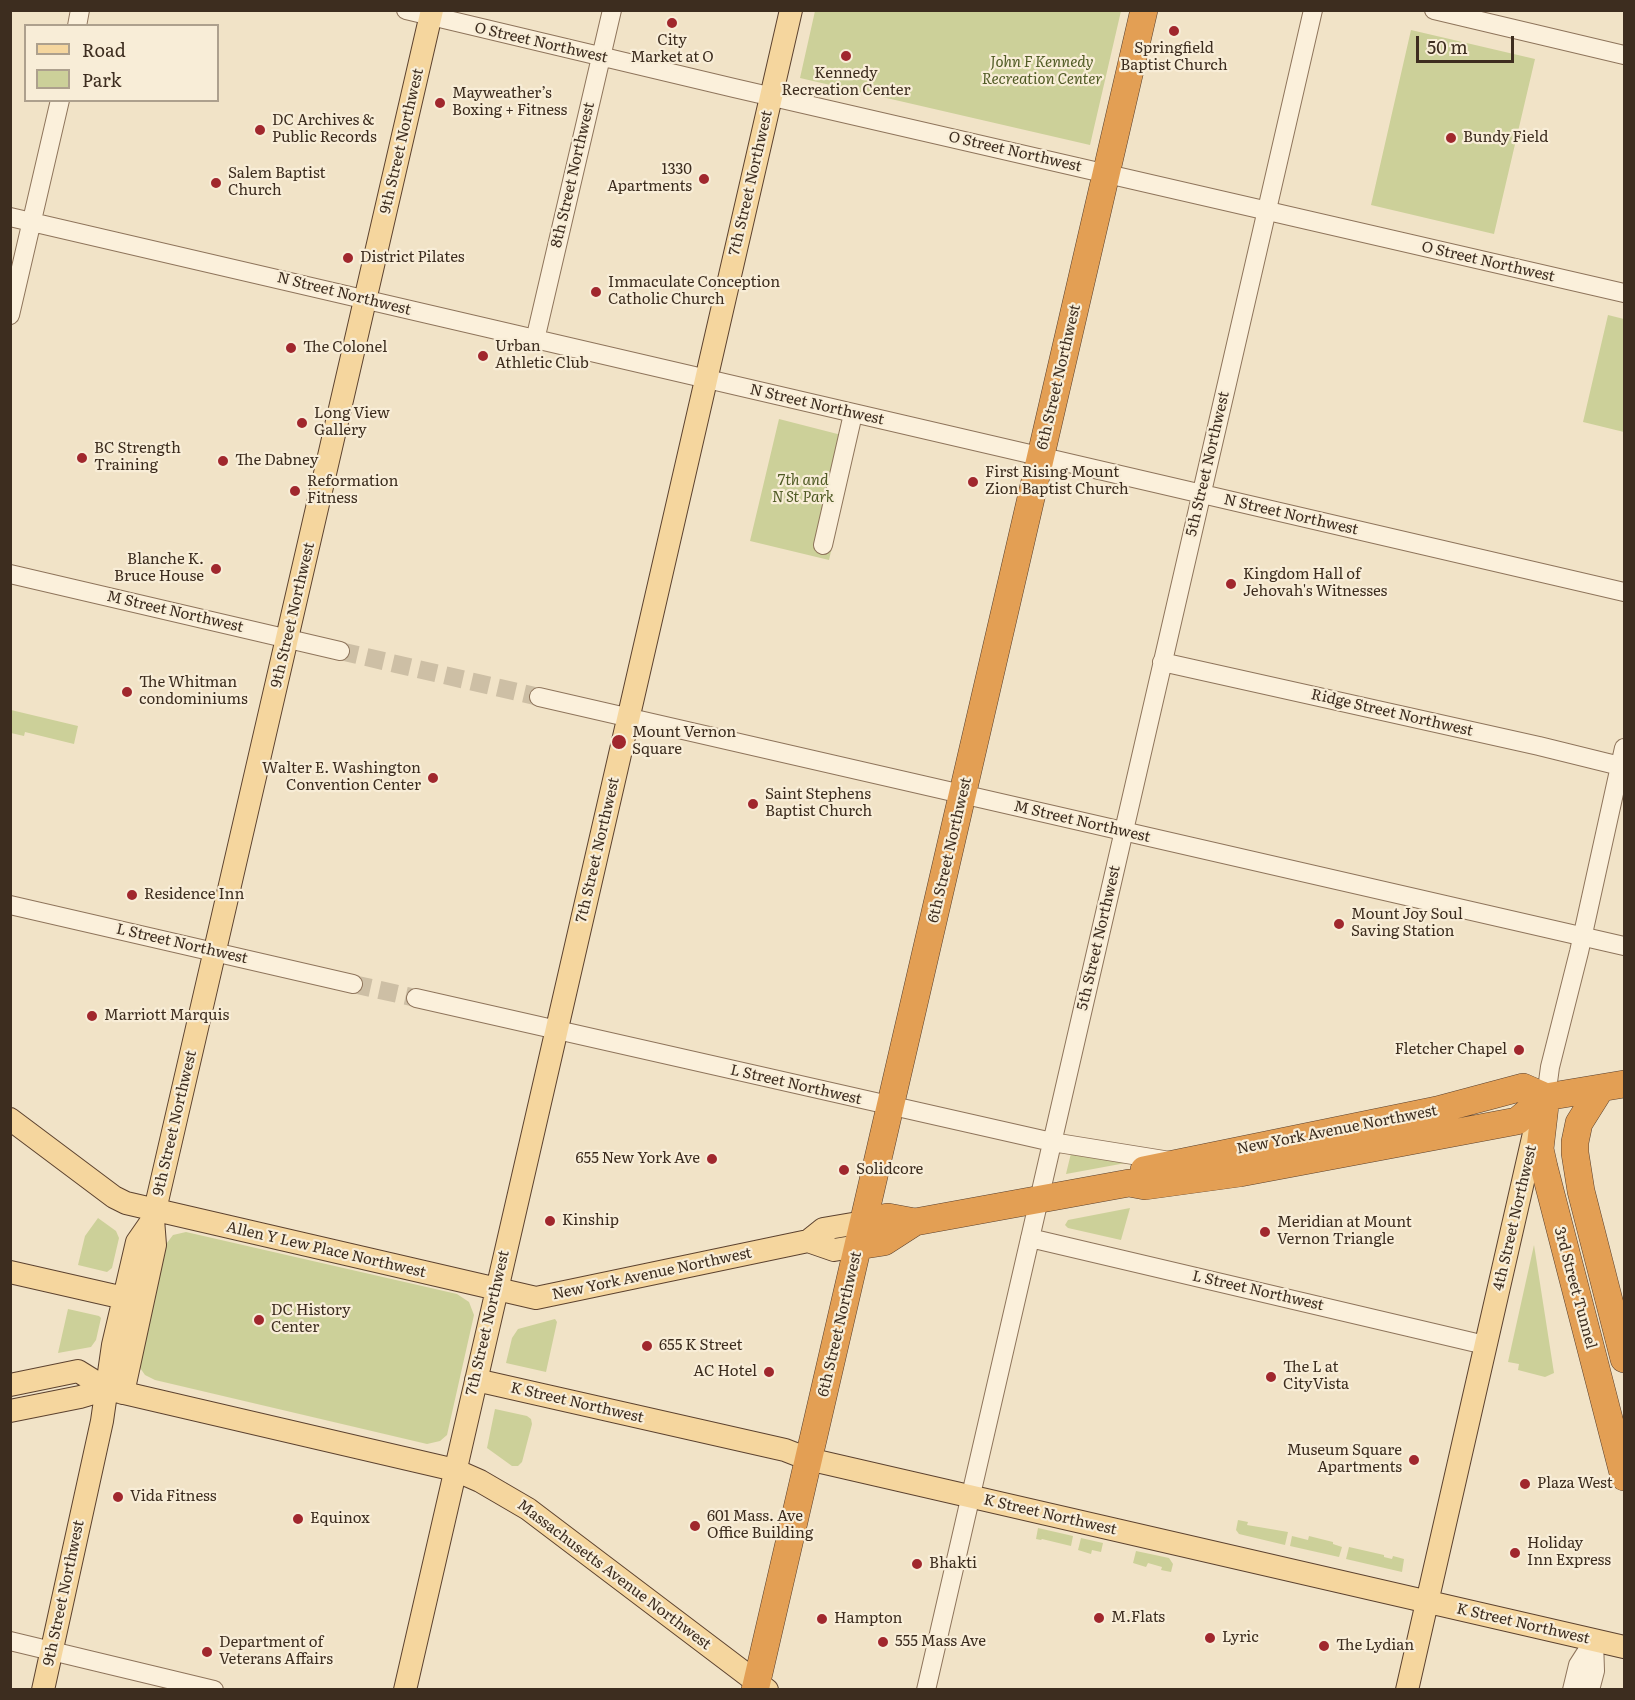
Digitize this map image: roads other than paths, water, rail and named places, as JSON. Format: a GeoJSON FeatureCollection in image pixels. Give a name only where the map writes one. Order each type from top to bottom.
{"type":"FeatureCollection","features":[{"type":"Feature","properties":{"kind":"highway","name":"6th Street Northwest"},"geometry":{"type":"LineString","coordinates":[[760,1687],[808,1459],[1144,10]]}},
{"type":"Feature","properties":{"kind":"highway","name":"New York Avenue Northwest"},"geometry":{"type":"LineString","coordinates":[[861,1234],[884,1242],[915,1222],[1129,1183],[1146,1186],[1240,1173],[1517,1121],[1546,1097],[1613,1086]]}},
{"type":"Feature","properties":{"kind":"highway","name":"3rd Street Tunnel"},"geometry":{"type":"LineString","coordinates":[[1613,1086],[1579,1122],[1575,1153],[1581,1191],[1624,1359]]}},
{"type":"Feature","properties":{"kind":"highway","name":"New York Avenue Northwest"},"geometry":{"type":"LineString","coordinates":[[1129,1183],[1142,1171],[1177,1162],[1437,1110],[1523,1087],[1546,1097]]}},
{"type":"Feature","properties":{"kind":"highway","name":"3rd Street Tunnel"},"geometry":{"type":"LineString","coordinates":[[1546,1097],[1540,1149],[1624,1477]]}},
{"type":"Feature","properties":{"kind":"main road","name":"7th Street Northwest"},"geometry":{"type":"LineString","coordinates":[[405,1689],[791,10]]}},
{"type":"Feature","properties":{"kind":"main road","name":"9th Street Northwest"},"geometry":{"type":"LineString","coordinates":[[43,1689],[115,1391],[155,1245],[154,1215],[431,14]]}},
{"type":"Feature","properties":{"kind":"main road","name":"4th Street Northwest"},"geometry":{"type":"LineString","coordinates":[[1407,1689],[1535,1131],[1546,1097]]}},
{"type":"Feature","properties":{"kind":"main road"},"geometry":{"type":"LineString","coordinates":[[10,1119],[114,1197],[154,1215]]}},
{"type":"Feature","properties":{"kind":"main road","name":"9th Street Northwest"},"geometry":{"type":"LineString","coordinates":[[115,1391],[113,1345],[137,1242],[154,1215]]}},
{"type":"Feature","properties":{"kind":"main road","name":"Allen Y Lew Place Northwest"},"geometry":{"type":"LineString","coordinates":[[154,1215],[496,1289]]}},
{"type":"Feature","properties":{"kind":"main road","name":"New York Avenue Northwest"},"geometry":{"type":"LineString","coordinates":[[496,1289],[536,1298],[549,1297],[808,1241],[834,1250],[861,1234]]}},
{"type":"Feature","properties":{"kind":"main road"},"geometry":{"type":"LineString","coordinates":[[10,1272],[124,1298]]}},
{"type":"Feature","properties":{"kind":"main road"},"geometry":{"type":"LineString","coordinates":[[10,1385],[78,1371],[115,1391],[455,1470]]}},
{"type":"Feature","properties":{"kind":"main road","name":"K Street Northwest"},"geometry":{"type":"LineString","coordinates":[[476,1380],[785,1450],[808,1459],[1624,1647]]}},
{"type":"Feature","properties":{"kind":"main road"},"geometry":{"type":"LineString","coordinates":[[10,1411],[115,1391]]}},
{"type":"Feature","properties":{"kind":"main road","name":"Massachusetts Avenue Northwest"},"geometry":{"type":"LineString","coordinates":[[455,1470],[480,1481],[528,1509],[760,1687]]}},
{"type":"Feature","properties":{"kind":"street","name":"O Street Northwest"},"geometry":{"type":"LineString","coordinates":[[405,10],[431,14],[601,57],[1624,293]]}},
{"type":"Feature","properties":{"kind":"street","name":"8th Street Northwest"},"geometry":{"type":"LineString","coordinates":[[535,340],[612,10]]}},
{"type":"Feature","properties":{"kind":"street","name":"5th Street Northwest"},"geometry":{"type":"LineString","coordinates":[[926,1689],[1313,10]]}},
{"type":"Feature","properties":{"kind":"street"},"geometry":{"type":"LineString","coordinates":[[1434,10],[1624,55]]}},
{"type":"Feature","properties":{"kind":"street"},"geometry":{"type":"LineString","coordinates":[[10,315],[60,102]]}},
{"type":"Feature","properties":{"kind":"street","name":"N Street Northwest"},"geometry":{"type":"LineString","coordinates":[[10,217],[1624,592]]}},
{"type":"Feature","properties":{"kind":"street"},"geometry":{"type":"LineString","coordinates":[[823,545],[853,414]]}},
{"type":"Feature","properties":{"kind":"street","name":"M Street Northwest"},"geometry":{"type":"LineString","coordinates":[[10,574],[340,651]]}},
{"type":"Feature","properties":{"kind":"street","name":"Ridge Street Northwest"},"geometry":{"type":"LineString","coordinates":[[1162,662],[1620,766]]}},
{"type":"Feature","properties":{"kind":"street","name":"M Street Northwest"},"geometry":{"type":"LineString","coordinates":[[539,697],[1624,946]]}},
{"type":"Feature","properties":{"kind":"street","name":"4th Street Northwest"},"geometry":{"type":"LineString","coordinates":[[1546,1097],[1550,1067],[1624,748]]}},
{"type":"Feature","properties":{"kind":"street","name":"L Street Northwest"},"geometry":{"type":"LineString","coordinates":[[10,905],[353,984]]}},
{"type":"Feature","properties":{"kind":"street","name":"L Street Northwest"},"geometry":{"type":"LineString","coordinates":[[416,998],[1052,1142],[1177,1162]]}},
{"type":"Feature","properties":{"kind":"street","name":"L Street Northwest"},"geometry":{"type":"LineString","coordinates":[[1030,1238],[1485,1344]]}},
{"type":"Feature","properties":{"kind":"street"},"geometry":{"type":"LineString","coordinates":[[1572,1689],[1578,1665],[1594,1640]]}},
{"type":"Feature","properties":{"kind":"street"},"geometry":{"type":"LineString","coordinates":[[1590,1689],[1595,1671],[1594,1640]]}},
{"type":"Feature","properties":{"kind":"street"},"geometry":{"type":"LineString","coordinates":[[10,1641],[214,1689]]}},
{"type":"Feature","properties":{"kind":"tunnel"},"geometry":{"type":"LineString","coordinates":[[340,651],[539,697]]}},
{"type":"Feature","properties":{"kind":"tunnel"},"geometry":{"type":"LineString","coordinates":[[353,984],[416,998]]}},
{"type":"Feature","properties":{"kind":"place","name":"City Market at O"},"geometry":{"type":"Point","coordinates":[672,23]}},
{"type":"Feature","properties":{"kind":"place","name":"Springfield Baptist Church"},"geometry":{"type":"Point","coordinates":[1174,31]}},
{"type":"Feature","properties":{"kind":"place","name":"Kennedy Recreation Center"},"geometry":{"type":"Point","coordinates":[846,56]}},
{"type":"Feature","properties":{"kind":"place","name":"Mayweather’s Boxing + Fitness"},"geometry":{"type":"Point","coordinates":[440,103]}},
{"type":"Feature","properties":{"kind":"place","name":"DC Archives & Public Records"},"geometry":{"type":"Point","coordinates":[260,130]}},
{"type":"Feature","properties":{"kind":"place","name":"Bundy Field"},"geometry":{"type":"Point","coordinates":[1451,138]}},
{"type":"Feature","properties":{"kind":"place","name":"1330 Apartments"},"geometry":{"type":"Point","coordinates":[704,179]}},
{"type":"Feature","properties":{"kind":"place","name":"Salem Baptist Church"},"geometry":{"type":"Point","coordinates":[216,183]}},
{"type":"Feature","properties":{"kind":"place","name":"District Pilates"},"geometry":{"type":"Point","coordinates":[348,258]}},
{"type":"Feature","properties":{"kind":"place","name":"Immaculate Conception Catholic Church"},"geometry":{"type":"Point","coordinates":[596,292]}},
{"type":"Feature","properties":{"kind":"place","name":"The Colonel"},"geometry":{"type":"Point","coordinates":[291,348]}},
{"type":"Feature","properties":{"kind":"place","name":"Urban Athletic Club"},"geometry":{"type":"Point","coordinates":[483,356]}},
{"type":"Feature","properties":{"kind":"place","name":"Long View Gallery"},"geometry":{"type":"Point","coordinates":[302,423]}},
{"type":"Feature","properties":{"kind":"place","name":"BC Strength Training"},"geometry":{"type":"Point","coordinates":[82,458]}},
{"type":"Feature","properties":{"kind":"place","name":"The Dabney"},"geometry":{"type":"Point","coordinates":[223,461]}},
{"type":"Feature","properties":{"kind":"place","name":"First Rising Mount Zion Baptist Church"},"geometry":{"type":"Point","coordinates":[973,482]}},
{"type":"Feature","properties":{"kind":"place","name":"Reformation Fitness"},"geometry":{"type":"Point","coordinates":[295,491]}},
{"type":"Feature","properties":{"kind":"place","name":"Blanche K. Bruce House"},"geometry":{"type":"Point","coordinates":[216,569]}},
{"type":"Feature","properties":{"kind":"place","name":"Kingdom Hall of Jehovah's Witnesses"},"geometry":{"type":"Point","coordinates":[1231,584]}},
{"type":"Feature","properties":{"kind":"place","name":"The Whitman condominiums"},"geometry":{"type":"Point","coordinates":[127,692]}},
{"type":"Feature","properties":{"kind":"place","name":"Mount Vernon Square"},"geometry":{"type":"Point","coordinates":[619,742]}},
{"type":"Feature","properties":{"kind":"place","name":"Walter E. Washington Convention Center"},"geometry":{"type":"Point","coordinates":[433,778]}},
{"type":"Feature","properties":{"kind":"place","name":"Saint Stephens Baptist Church"},"geometry":{"type":"Point","coordinates":[753,804]}},
{"type":"Feature","properties":{"kind":"place","name":"Residence Inn"},"geometry":{"type":"Point","coordinates":[132,895]}},
{"type":"Feature","properties":{"kind":"place","name":"Mount Joy Soul Saving Station"},"geometry":{"type":"Point","coordinates":[1339,924]}},
{"type":"Feature","properties":{"kind":"place","name":"Marriott Marquis"},"geometry":{"type":"Point","coordinates":[92,1016]}},
{"type":"Feature","properties":{"kind":"place","name":"Fletcher Chapel"},"geometry":{"type":"Point","coordinates":[1519,1050]}},
{"type":"Feature","properties":{"kind":"place","name":"655 New York Ave"},"geometry":{"type":"Point","coordinates":[712,1159]}},
{"type":"Feature","properties":{"kind":"place","name":"Solidcore"},"geometry":{"type":"Point","coordinates":[844,1170]}},
{"type":"Feature","properties":{"kind":"place","name":"Kinship"},"geometry":{"type":"Point","coordinates":[550,1221]}},
{"type":"Feature","properties":{"kind":"place","name":"Meridian at Mount Vernon Triangle"},"geometry":{"type":"Point","coordinates":[1265,1232]}},
{"type":"Feature","properties":{"kind":"place","name":"DC History Center"},"geometry":{"type":"Point","coordinates":[259,1320]}},
{"type":"Feature","properties":{"kind":"place","name":"655 K Street"},"geometry":{"type":"Point","coordinates":[647,1346]}},
{"type":"Feature","properties":{"kind":"place","name":"AC Hotel"},"geometry":{"type":"Point","coordinates":[769,1372]}},
{"type":"Feature","properties":{"kind":"place","name":"The L at CityVista"},"geometry":{"type":"Point","coordinates":[1271,1377]}},
{"type":"Feature","properties":{"kind":"place","name":"Museum Square Apartments"},"geometry":{"type":"Point","coordinates":[1414,1460]}},
{"type":"Feature","properties":{"kind":"place","name":"Plaza West"},"geometry":{"type":"Point","coordinates":[1525,1484]}},
{"type":"Feature","properties":{"kind":"place","name":"Vida Fitness"},"geometry":{"type":"Point","coordinates":[118,1497]}},
{"type":"Feature","properties":{"kind":"place","name":"Equinox"},"geometry":{"type":"Point","coordinates":[298,1519]}},
{"type":"Feature","properties":{"kind":"place","name":"601 Mass. Ave Office Building"},"geometry":{"type":"Point","coordinates":[695,1526]}},
{"type":"Feature","properties":{"kind":"place","name":"Holiday Inn Express"},"geometry":{"type":"Point","coordinates":[1515,1553]}},
{"type":"Feature","properties":{"kind":"place","name":"Bhakti"},"geometry":{"type":"Point","coordinates":[917,1564]}},
{"type":"Feature","properties":{"kind":"place","name":"M.Flats"},"geometry":{"type":"Point","coordinates":[1099,1618]}},
{"type":"Feature","properties":{"kind":"place","name":"Hampton"},"geometry":{"type":"Point","coordinates":[822,1619]}},
{"type":"Feature","properties":{"kind":"place","name":"Lyric"},"geometry":{"type":"Point","coordinates":[1210,1638]}},
{"type":"Feature","properties":{"kind":"place","name":"555 Mass Ave"},"geometry":{"type":"Point","coordinates":[883,1642]}},
{"type":"Feature","properties":{"kind":"place","name":"The Lydian"},"geometry":{"type":"Point","coordinates":[1324,1646]}},
{"type":"Feature","properties":{"kind":"place","name":"Department of Veterans Affairs"},"geometry":{"type":"Point","coordinates":[207,1652]}},
{"type":"Feature","properties":{"kind":"park label","name":"John F Kennedy Recreation Center"},"geometry":{"type":"Point","coordinates":[1042,72]}},
{"type":"Feature","properties":{"kind":"park label","name":"7th and N St Park"},"geometry":{"type":"Point","coordinates":[803,490]}}]}
